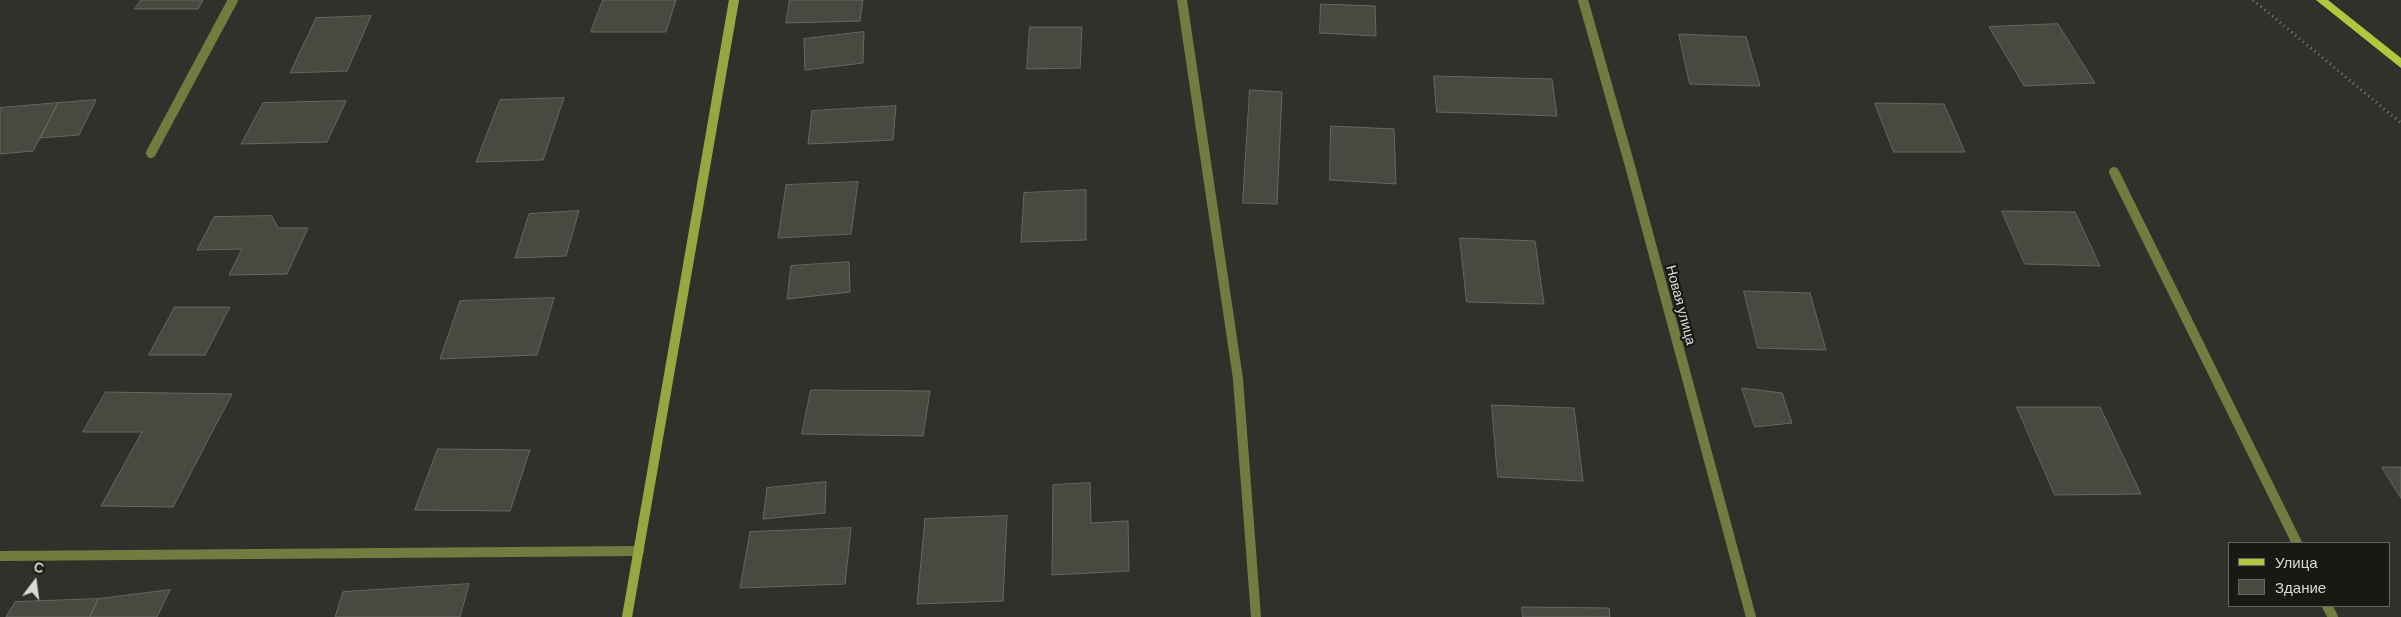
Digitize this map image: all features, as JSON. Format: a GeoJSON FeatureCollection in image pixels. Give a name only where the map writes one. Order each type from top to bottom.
{"type":"FeatureCollection","features":[{"type":"Feature","properties":{"kind":"main road"},"geometry":{"type":"LineString","coordinates":[[2321,0],[2401,64]]}},
{"type":"Feature","properties":{"kind":"street"},"geometry":{"type":"LineString","coordinates":[[151,153],[233,0]]}},
{"type":"Feature","properties":{"kind":"street"},"geometry":{"type":"LineString","coordinates":[[627,617],[734,0]]}},
{"type":"Feature","properties":{"kind":"street"},"geometry":{"type":"LineString","coordinates":[[1182,0],[1238,379],[1256,617]]}},
{"type":"Feature","properties":{"kind":"street","name":"Новая улица"},"geometry":{"type":"LineString","coordinates":[[1583,0],[1630,166],[1751,617]]}},
{"type":"Feature","properties":{"kind":"street"},"geometry":{"type":"LineString","coordinates":[[2114,172],[2297,542]]}},
{"type":"Feature","properties":{"kind":"street"},"geometry":{"type":"LineString","coordinates":[[0,556],[639,551]]}},
{"type":"Feature","properties":{"kind":"path"},"geometry":{"type":"LineString","coordinates":[[2253,0],[2401,123]]}},
{"type":"Feature","properties":{"kind":"building"},"geometry":{"type":"Polygon","coordinates":[[[141,0],[203,0],[198,9],[135,9],[141,0]]]}},
{"type":"Feature","properties":{"kind":"building"},"geometry":{"type":"Polygon","coordinates":[[[603,0],[676,0],[666,32],[591,32],[603,0]]]}},
{"type":"Feature","properties":{"kind":"building"},"geometry":{"type":"Polygon","coordinates":[[[790,0],[863,0],[860,21],[786,23],[790,0]]]}},
{"type":"Feature","properties":{"kind":"building"},"geometry":{"type":"Polygon","coordinates":[[[1321,4],[1375,6],[1376,36],[1320,33],[1321,4]]]}},
{"type":"Feature","properties":{"kind":"building"},"geometry":{"type":"Polygon","coordinates":[[[371,16],[347,71],[290,73],[316,18],[371,16]]]}},
{"type":"Feature","properties":{"kind":"building"},"geometry":{"type":"Polygon","coordinates":[[[2058,24],[2095,83],[2024,86],[1989,27],[2058,24]]]}},
{"type":"Feature","properties":{"kind":"building"},"geometry":{"type":"Polygon","coordinates":[[[1030,27],[1082,27],[1080,68],[1027,69],[1030,27]]]}},
{"type":"Feature","properties":{"kind":"building"},"geometry":{"type":"Polygon","coordinates":[[[864,32],[863,63],[805,70],[804,39],[864,32]]]}},
{"type":"Feature","properties":{"kind":"building"},"geometry":{"type":"Polygon","coordinates":[[[1679,34],[1746,37],[1760,86],[1690,84],[1679,34]]]}},
{"type":"Feature","properties":{"kind":"building"},"geometry":{"type":"Polygon","coordinates":[[[1434,76],[1552,79],[1557,116],[1437,112],[1434,76]]]}},
{"type":"Feature","properties":{"kind":"building"},"geometry":{"type":"Polygon","coordinates":[[[1250,90],[1282,92],[1277,204],[1243,203],[1250,90]]]}},
{"type":"Feature","properties":{"kind":"building"},"geometry":{"type":"Polygon","coordinates":[[[564,98],[543,160],[476,162],[500,100],[564,98]]]}},
{"type":"Feature","properties":{"kind":"building"},"geometry":{"type":"Polygon","coordinates":[[[96,100],[79,135],[40,138],[58,103],[96,100]]]}},
{"type":"Feature","properties":{"kind":"building"},"geometry":{"type":"Polygon","coordinates":[[[346,101],[327,142],[241,144],[263,103],[346,101]]]}},
{"type":"Feature","properties":{"kind":"building"},"geometry":{"type":"Polygon","coordinates":[[[58,103],[33,151],[0,154],[0,108],[58,103]]]}},
{"type":"Feature","properties":{"kind":"building"},"geometry":{"type":"Polygon","coordinates":[[[1875,103],[1944,104],[1965,152],[1894,152],[1875,103]]]}},
{"type":"Feature","properties":{"kind":"building"},"geometry":{"type":"Polygon","coordinates":[[[896,106],[893,140],[808,144],[812,111],[896,106]]]}},
{"type":"Feature","properties":{"kind":"building"},"geometry":{"type":"Polygon","coordinates":[[[1331,126],[1394,129],[1396,184],[1330,180],[1331,126]]]}},
{"type":"Feature","properties":{"kind":"building"},"geometry":{"type":"Polygon","coordinates":[[[858,182],[851,234],[778,238],[786,185],[858,182]]]}},
{"type":"Feature","properties":{"kind":"building"},"geometry":{"type":"Polygon","coordinates":[[[1086,190],[1086,240],[1021,242],[1024,193],[1086,190]]]}},
{"type":"Feature","properties":{"kind":"building"},"geometry":{"type":"Polygon","coordinates":[[[579,211],[566,256],[515,258],[529,214],[579,211]]]}},
{"type":"Feature","properties":{"kind":"building"},"geometry":{"type":"Polygon","coordinates":[[[2002,211],[2075,212],[2100,266],[2025,264],[2002,211]]]}},
{"type":"Feature","properties":{"kind":"building"},"geometry":{"type":"Polygon","coordinates":[[[272,216],[278,228],[308,228],[287,274],[229,275],[242,249],[197,250],[214,217],[272,216]]]}},
{"type":"Feature","properties":{"kind":"building"},"geometry":{"type":"Polygon","coordinates":[[[1460,238],[1535,241],[1544,304],[1467,302],[1460,238]]]}},
{"type":"Feature","properties":{"kind":"building"},"geometry":{"type":"Polygon","coordinates":[[[849,262],[850,292],[787,299],[791,266],[849,262]]]}},
{"type":"Feature","properties":{"kind":"building"},"geometry":{"type":"Polygon","coordinates":[[[1744,291],[1810,293],[1826,350],[1758,348],[1744,291]]]}},
{"type":"Feature","properties":{"kind":"building"},"geometry":{"type":"Polygon","coordinates":[[[554,298],[537,355],[440,359],[460,301],[554,298]]]}},
{"type":"Feature","properties":{"kind":"building"},"geometry":{"type":"Polygon","coordinates":[[[175,307],[230,307],[205,355],[149,355],[175,307]]]}},
{"type":"Feature","properties":{"kind":"building"},"geometry":{"type":"Polygon","coordinates":[[[1742,388],[1782,393],[1792,423],[1755,427],[1742,388]]]}},
{"type":"Feature","properties":{"kind":"building"},"geometry":{"type":"Polygon","coordinates":[[[811,390],[930,391],[923,436],[802,434],[811,390]]]}},
{"type":"Feature","properties":{"kind":"building"},"geometry":{"type":"Polygon","coordinates":[[[106,392],[232,394],[173,507],[101,506],[142,432],[83,432],[106,392]]]}},
{"type":"Feature","properties":{"kind":"building"},"geometry":{"type":"Polygon","coordinates":[[[1492,405],[1574,408],[1583,481],[1498,477],[1492,405]]]}},
{"type":"Feature","properties":{"kind":"building"},"geometry":{"type":"Polygon","coordinates":[[[2017,407],[2100,407],[2141,494],[2055,495],[2017,407]]]}},
{"type":"Feature","properties":{"kind":"building"},"geometry":{"type":"Polygon","coordinates":[[[438,449],[530,450],[510,511],[415,510],[438,449]]]}},
{"type":"Feature","properties":{"kind":"building"},"geometry":{"type":"Polygon","coordinates":[[[2382,467],[2401,467],[2401,498],[2382,467]]]}},
{"type":"Feature","properties":{"kind":"building"},"geometry":{"type":"Polygon","coordinates":[[[826,482],[825,513],[763,519],[767,488],[826,482]]]}},
{"type":"Feature","properties":{"kind":"building"},"geometry":{"type":"Polygon","coordinates":[[[1090,483],[1091,523],[1128,521],[1129,571],[1052,575],[1053,485],[1090,483]]]}},
{"type":"Feature","properties":{"kind":"building"},"geometry":{"type":"Polygon","coordinates":[[[1007,516],[1003,601],[917,604],[925,519],[1007,516]]]}},
{"type":"Feature","properties":{"kind":"building"},"geometry":{"type":"Polygon","coordinates":[[[851,528],[845,584],[740,588],[750,532],[851,528]]]}},
{"type":"Feature","properties":{"kind":"building"},"geometry":{"type":"Polygon","coordinates":[[[469,584],[460,617],[335,617],[343,592],[469,584]]]}},
{"type":"Feature","properties":{"kind":"building"},"geometry":{"type":"Polygon","coordinates":[[[170,590],[157,617],[90,617],[98,599],[170,590]]]}},
{"type":"Feature","properties":{"kind":"building"},"geometry":{"type":"Polygon","coordinates":[[[98,599],[90,617],[6,617],[15,602],[98,599]]]}},
{"type":"Feature","properties":{"kind":"building"},"geometry":{"type":"Polygon","coordinates":[[[1522,607],[1609,608],[1610,617],[1523,617],[1522,607]]]}}]}
